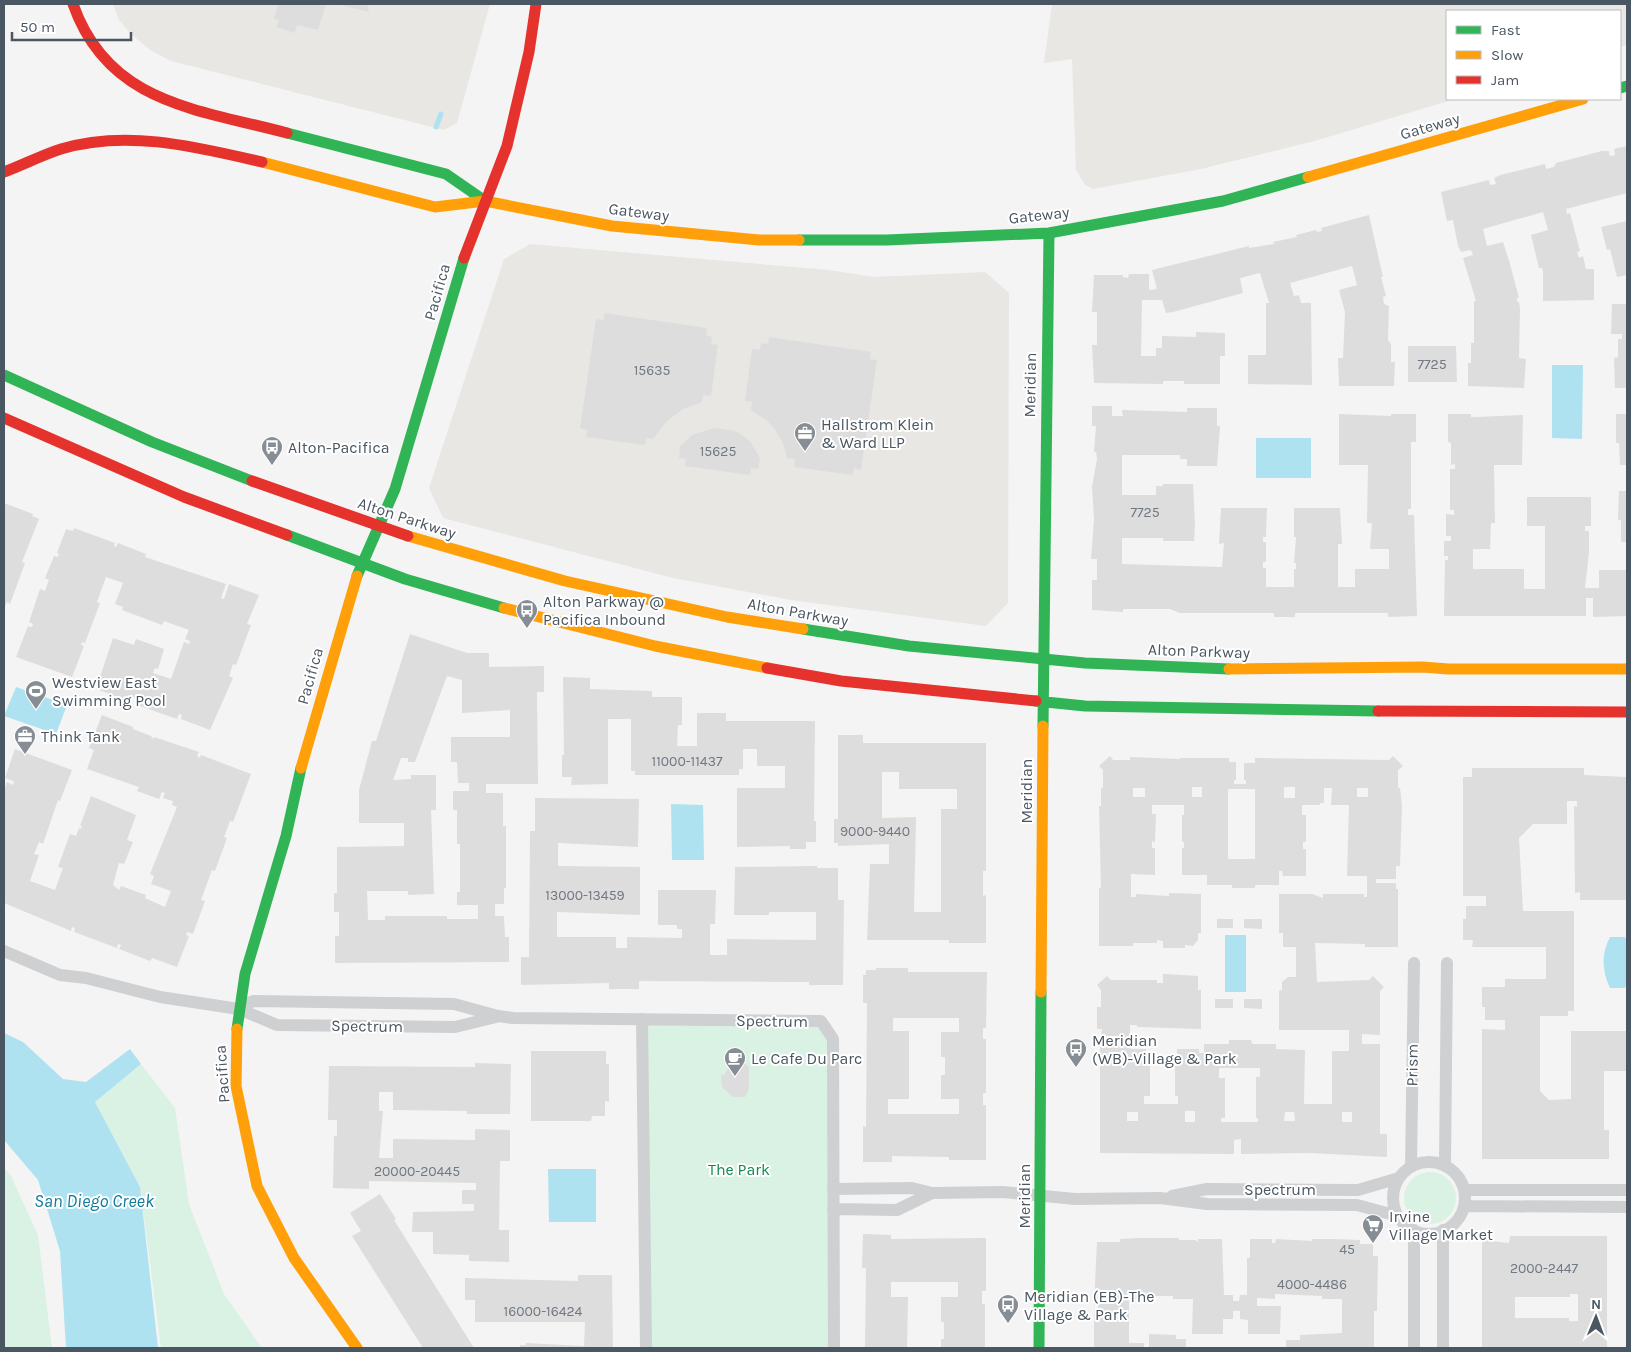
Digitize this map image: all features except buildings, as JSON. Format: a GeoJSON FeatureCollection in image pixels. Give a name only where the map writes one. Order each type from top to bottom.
{"type":"FeatureCollection","features":[{"type":"Feature","properties":{"kind":"main road"},"geometry":{"type":"LineString","coordinates":[[73,4],[85,34],[98,54],[114,70],[144,90],[169,102],[446,174],[485,200]]}},
{"type":"Feature","properties":{"kind":"main road","name":"Pacifica"},"geometry":{"type":"LineString","coordinates":[[357,1348],[294,1258],[257,1186],[236,1086],[235,1045],[239,1009],[245,974],[286,836],[319,703],[348,600],[395,489],[467,246],[507,146],[529,52],[536,4]]}},
{"type":"Feature","properties":{"kind":"main road","name":"Gateway"},"geometry":{"type":"LineString","coordinates":[[485,200],[612,226],[759,240],[895,240],[1049,233],[1223,200],[1579,100]]}},
{"type":"Feature","properties":{"kind":"main road"},"geometry":{"type":"LineString","coordinates":[[4,172],[62,149],[112,140],[154,141],[196,147],[262,162],[435,207],[485,200]]}},
{"type":"Feature","properties":{"kind":"main road","name":"Meridian"},"geometry":{"type":"LineString","coordinates":[[1040,1348],[1042,702],[1049,233]]}},
{"type":"Feature","properties":{"kind":"main road","name":"Alton Parkway"},"geometry":{"type":"LineString","coordinates":[[4,375],[152,442],[276,491],[426,542],[532,572],[727,617],[909,646],[1043,659],[1165,667],[1627,669]]}},
{"type":"Feature","properties":{"kind":"main road"},"geometry":{"type":"LineString","coordinates":[[4,418],[184,497],[413,582],[502,608],[688,652],[841,681],[1042,702],[1192,710],[1627,712]]}},
{"type":"Feature","properties":{"kind":"street","name":"Spectrum"},"geometry":{"type":"LineString","coordinates":[[4,951],[60,976],[86,978],[160,997],[239,1009],[277,1025],[455,1027],[498,1016]]}},
{"type":"Feature","properties":{"kind":"street","name":"Prism"},"geometry":{"type":"LineString","coordinates":[[1411,1167],[1414,962]]}},
{"type":"Feature","properties":{"kind":"street","name":"Prism"},"geometry":{"type":"LineString","coordinates":[[1445,1165],[1447,963]]}},
{"type":"Feature","properties":{"kind":"street","name":"Spectrum"},"geometry":{"type":"LineString","coordinates":[[239,1009],[253,1001],[454,1004],[498,1016],[821,1021],[833,1039],[834,1348]]}},
{"type":"Feature","properties":{"kind":"street"},"geometry":{"type":"LineString","coordinates":[[642,1019],[646,1348]]}},
{"type":"Feature","properties":{"kind":"street"},"geometry":{"type":"LineString","coordinates":[[1425,1162],[1445,1165],[1460,1179],[1464,1190],[1464,1206],[1459,1218],[1444,1230],[1434,1233],[1414,1230],[1398,1216],[1393,1197],[1399,1178],[1411,1167],[1425,1162]]}},
{"type":"Feature","properties":{"kind":"street","name":"Spectrum"},"geometry":{"type":"LineString","coordinates":[[1160,1198],[1207,1189],[1358,1190],[1399,1178]]}},
{"type":"Feature","properties":{"kind":"street","name":"Spectrum"},"geometry":{"type":"LineString","coordinates":[[834,1189],[912,1188],[932,1193],[1003,1192],[1075,1198],[1160,1198],[1207,1204],[1358,1205],[1398,1216]]}},
{"type":"Feature","properties":{"kind":"street"},"geometry":{"type":"LineString","coordinates":[[1464,1190],[1627,1190]]}},
{"type":"Feature","properties":{"kind":"street","name":"Spectrum"},"geometry":{"type":"LineString","coordinates":[[833,1209],[897,1210],[932,1193]]}},
{"type":"Feature","properties":{"kind":"street"},"geometry":{"type":"LineString","coordinates":[[1464,1206],[1627,1207]]}},
{"type":"Feature","properties":{"kind":"street"},"geometry":{"type":"LineString","coordinates":[[1414,1230],[1414,1348]]}},
{"type":"Feature","properties":{"kind":"street"},"geometry":{"type":"LineString","coordinates":[[1443,1348],[1444,1230]]}},
{"type":"Feature","properties":{"kind":"shaded area"},"geometry":{"type":"Polygon","coordinates":[[[113,4],[490,4],[457,123],[444,130],[171,61],[150,50],[133,36],[119,20],[113,4]]]}},
{"type":"Feature","properties":{"kind":"shaded area"},"geometry":{"type":"Polygon","coordinates":[[[1052,4],[1627,4],[1627,45],[1621,47],[1621,10],[1446,10],[1446,100],[1452,100],[1318,140],[1201,169],[1093,189],[1085,185],[1076,170],[1072,59],[1044,63],[1052,4]]]}},
{"type":"Feature","properties":{"kind":"shaded area"},"geometry":{"type":"Polygon","coordinates":[[[530,244],[829,270],[874,277],[985,272],[1009,293],[1008,603],[986,626],[791,600],[673,578],[443,518],[429,488],[504,259],[530,244]]]}},
{"type":"Feature","properties":{"kind":"green space","name":"The Park"},"geometry":{"type":"Polygon","coordinates":[[[642,1019],[821,1021],[833,1039],[834,1348],[646,1348],[642,1019]]]}},
{"type":"Feature","properties":{"kind":"green space"},"geometry":{"type":"Polygon","coordinates":[[[141,1064],[175,1108],[189,1204],[224,1294],[262,1348],[161,1348],[140,1187],[95,1102],[141,1064]]]}},
{"type":"Feature","properties":{"kind":"green space"},"geometry":{"type":"Polygon","coordinates":[[[4,1168],[11,1176],[38,1235],[52,1348],[4,1348],[4,1168]]]}},
{"type":"Feature","properties":{"kind":"green space"},"geometry":{"type":"Polygon","coordinates":[[[1430,1172],[1440,1174],[1448,1180],[1454,1188],[1456,1198],[1454,1208],[1448,1216],[1440,1222],[1430,1224],[1420,1222],[1412,1216],[1406,1208],[1404,1198],[1406,1188],[1412,1180],[1420,1174],[1430,1172]]]}},
{"type":"Feature","properties":{"kind":"water"},"geometry":{"type":"Polygon","coordinates":[[[1552,365],[1583,365],[1582,439],[1552,438],[1552,365]]]}},
{"type":"Feature","properties":{"kind":"water"},"geometry":{"type":"Polygon","coordinates":[[[1256,438],[1311,438],[1311,478],[1256,478],[1256,438]]]}},
{"type":"Feature","properties":{"kind":"water","name":"Westview East Swimming Pool"},"geometry":{"type":"Polygon","coordinates":[[[16,687],[67,705],[56,734],[4,716],[16,687]]]}},
{"type":"Feature","properties":{"kind":"water"},"geometry":{"type":"Polygon","coordinates":[[[671,804],[703,805],[704,860],[672,860],[671,804]]]}},
{"type":"Feature","properties":{"kind":"water"},"geometry":{"type":"Polygon","coordinates":[[[1225,935],[1246,935],[1246,992],[1225,992],[1225,935]]]}},
{"type":"Feature","properties":{"kind":"water"},"geometry":{"type":"Polygon","coordinates":[[[1610,937],[1625,937],[1627,942],[1627,983],[1625,988],[1610,988],[1605,975],[1604,956],[1610,937]]]}},
{"type":"Feature","properties":{"kind":"water","name":"San Diego Creek"},"geometry":{"type":"Polygon","coordinates":[[[4,1033],[23,1042],[63,1079],[86,1082],[130,1049],[141,1064],[95,1102],[140,1187],[158,1348],[66,1348],[60,1251],[38,1180],[4,1140],[4,1033]]]}},
{"type":"Feature","properties":{"kind":"water"},"geometry":{"type":"Polygon","coordinates":[[[548,1169],[596,1169],[596,1222],[549,1222],[548,1169]]]}},
{"type":"Feature","properties":{"kind":"waterway"},"geometry":{"type":"LineString","coordinates":[[436,127],[441,114]]}},
{"type":"Feature","properties":{"kind":"traffic: fast"},"geometry":{"type":"LineString","coordinates":[[1621,88],[1627,86]]}},
{"type":"Feature","properties":{"kind":"traffic: fast"},"geometry":{"type":"LineString","coordinates":[[287,133],[446,174],[485,201]]}},
{"type":"Feature","properties":{"kind":"traffic: fast"},"geometry":{"type":"LineString","coordinates":[[799,240],[887,240],[1049,233],[1223,201],[1308,177]]}},
{"type":"Feature","properties":{"kind":"traffic: fast"},"geometry":{"type":"LineString","coordinates":[[1043,726],[1049,233]]}},
{"type":"Feature","properties":{"kind":"traffic: fast"},"geometry":{"type":"LineString","coordinates":[[357,576],[395,489],[464,258]]}},
{"type":"Feature","properties":{"kind":"traffic: fast"},"geometry":{"type":"LineString","coordinates":[[4,375],[152,442],[252,481]]}},
{"type":"Feature","properties":{"kind":"traffic: fast"},"geometry":{"type":"LineString","coordinates":[[287,535],[405,579],[504,608]]}},
{"type":"Feature","properties":{"kind":"traffic: fast"},"geometry":{"type":"LineString","coordinates":[[803,629],[909,646],[1085,663],[1229,669]]}},
{"type":"Feature","properties":{"kind":"traffic: fast"},"geometry":{"type":"LineString","coordinates":[[1036,701],[1085,706],[1378,711]]}},
{"type":"Feature","properties":{"kind":"traffic: fast"},"geometry":{"type":"LineString","coordinates":[[237,1029],[245,974],[286,836],[301,768]]}},
{"type":"Feature","properties":{"kind":"traffic: fast"},"geometry":{"type":"LineString","coordinates":[[1039,1348],[1041,992]]}},
{"type":"Feature","properties":{"kind":"traffic: slow"},"geometry":{"type":"LineString","coordinates":[[1308,177],[1579,100]]}},
{"type":"Feature","properties":{"kind":"traffic: slow"},"geometry":{"type":"LineString","coordinates":[[262,162],[435,207],[485,201]]}},
{"type":"Feature","properties":{"kind":"traffic: slow"},"geometry":{"type":"LineString","coordinates":[[485,201],[612,226],[759,240],[799,240]]}},
{"type":"Feature","properties":{"kind":"traffic: slow"},"geometry":{"type":"LineString","coordinates":[[408,536],[565,581],[727,617],[803,629]]}},
{"type":"Feature","properties":{"kind":"traffic: slow"},"geometry":{"type":"LineString","coordinates":[[301,768],[357,576]]}},
{"type":"Feature","properties":{"kind":"traffic: slow"},"geometry":{"type":"LineString","coordinates":[[504,608],[655,646],[767,668]]}},
{"type":"Feature","properties":{"kind":"traffic: slow"},"geometry":{"type":"LineString","coordinates":[[1229,669],[1423,667],[1448,669],[1627,669]]}},
{"type":"Feature","properties":{"kind":"traffic: slow"},"geometry":{"type":"LineString","coordinates":[[1041,992],[1043,726]]}},
{"type":"Feature","properties":{"kind":"traffic: slow"},"geometry":{"type":"LineString","coordinates":[[237,1029],[236,1086],[257,1186],[294,1258],[357,1348]]}},
{"type":"Feature","properties":{"kind":"traffic: jam"},"geometry":{"type":"LineString","coordinates":[[73,4],[89,37],[109,63],[133,82],[160,97],[189,108],[287,133]]}},
{"type":"Feature","properties":{"kind":"traffic: jam"},"geometry":{"type":"LineString","coordinates":[[464,258],[507,146],[529,52],[536,4]]}},
{"type":"Feature","properties":{"kind":"traffic: jam"},"geometry":{"type":"LineString","coordinates":[[4,172],[61,149],[111,140],[162,142],[262,162]]}},
{"type":"Feature","properties":{"kind":"traffic: jam"},"geometry":{"type":"LineString","coordinates":[[4,418],[184,497],[287,535]]}},
{"type":"Feature","properties":{"kind":"traffic: jam"},"geometry":{"type":"LineString","coordinates":[[252,481],[408,536]]}},
{"type":"Feature","properties":{"kind":"traffic: jam"},"geometry":{"type":"LineString","coordinates":[[767,668],[841,681],[1036,701]]}},
{"type":"Feature","properties":{"kind":"traffic: jam"},"geometry":{"type":"LineString","coordinates":[[1378,711],[1627,712]]}},
{"type":"Feature","properties":{"kind":"place","name":"Hallstrom Klein & Ward LLP"},"geometry":{"type":"Point","coordinates":[805,452]}},
{"type":"Feature","properties":{"kind":"place","name":"Alton-Pacifica"},"geometry":{"type":"Point","coordinates":[272,466]}},
{"type":"Feature","properties":{"kind":"place","name":"Alton Parkway @ Pacifica Inbound"},"geometry":{"type":"Point","coordinates":[527,629]}},
{"type":"Feature","properties":{"kind":"place","name":"Westview East Swimming Pool"},"geometry":{"type":"Point","coordinates":[36,710]}},
{"type":"Feature","properties":{"kind":"place","name":"Think Tank"},"geometry":{"type":"Point","coordinates":[25,755]}},
{"type":"Feature","properties":{"kind":"place","name":"Meridian (WB)-Village & Park"},"geometry":{"type":"Point","coordinates":[1076,1068]}},
{"type":"Feature","properties":{"kind":"place","name":"Le Cafe Du Parc"},"geometry":{"type":"Point","coordinates":[735,1077]}},
{"type":"Feature","properties":{"kind":"place","name":"Irvine Village Market"},"geometry":{"type":"Point","coordinates":[1373,1244]}},
{"type":"Feature","properties":{"kind":"place","name":"Meridian (EB)-The Village & Park"},"geometry":{"type":"Point","coordinates":[1008,1324]}}]}
